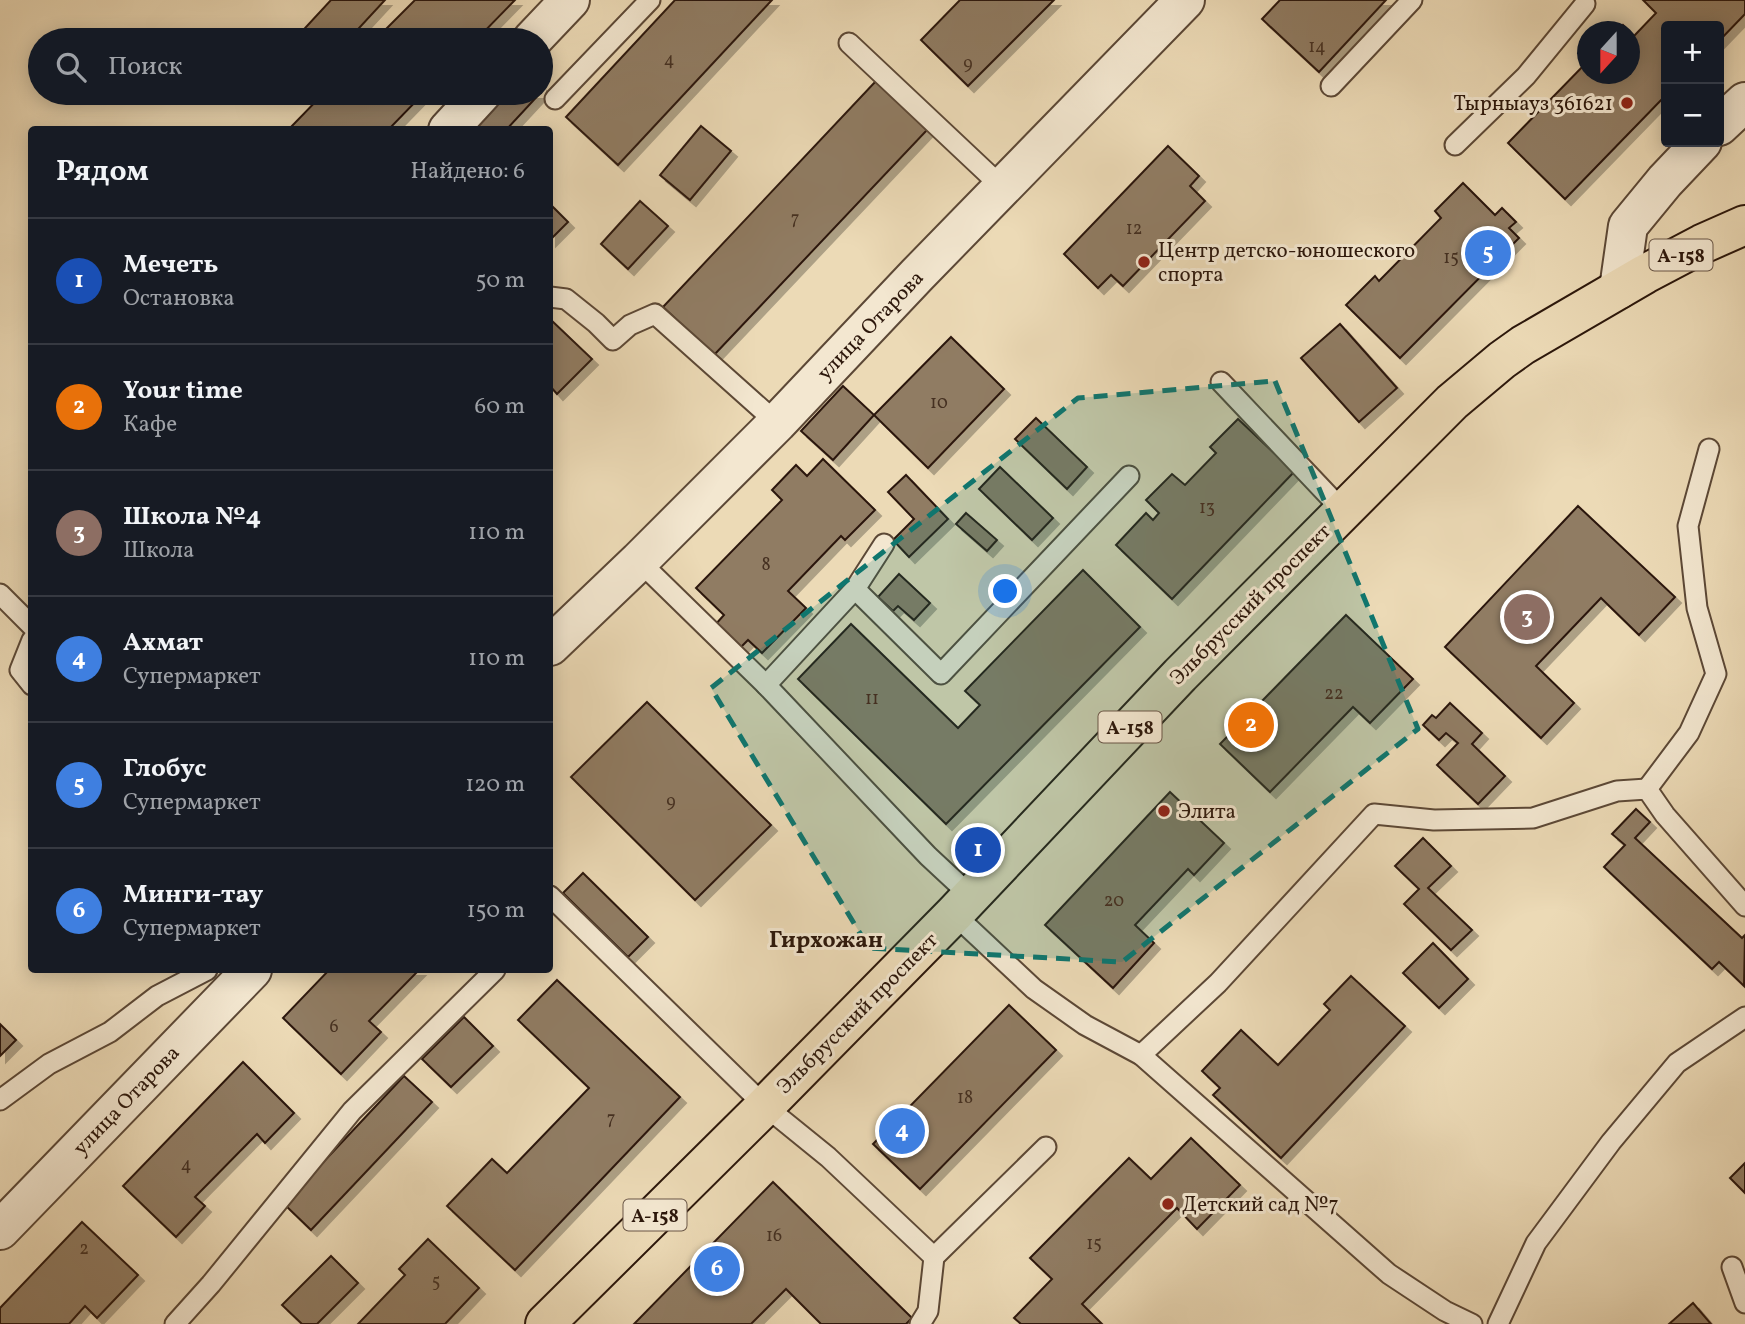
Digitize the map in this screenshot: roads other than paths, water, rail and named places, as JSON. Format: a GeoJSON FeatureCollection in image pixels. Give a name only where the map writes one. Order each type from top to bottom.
{"type":"FeatureCollection","features":[{"type":"Feature","properties":{"kind":"main road","name":"Эльбрусский проспект"},"geometry":{"type":"LineString","coordinates":[[545,1324],[765,1106],[962,905],[1180,675],[1452,402],[1523,345],[1702,244],[1745,225]]}},
{"type":"Feature","properties":{"kind":"street"},"geometry":{"type":"LineString","coordinates":[[543,28],[570,0]]}},
{"type":"Feature","properties":{"kind":"street","name":"улица Отарова"},"geometry":{"type":"LineString","coordinates":[[553,643],[777,423],[1185,0]]}},
{"type":"Feature","properties":{"kind":"street"},"geometry":{"type":"LineString","coordinates":[[1724,121],[1745,102]]}},
{"type":"Feature","properties":{"kind":"street"},"geometry":{"type":"LineString","coordinates":[[452,126],[471,105]]}},
{"type":"Feature","properties":{"kind":"street"},"geometry":{"type":"LineString","coordinates":[[1619,289],[1628,226],[1697,147]]}},
{"type":"Feature","properties":{"kind":"street","name":"улица Отарова"},"geometry":{"type":"LineString","coordinates":[[0,1230],[249,973]]}},
{"type":"Feature","properties":{"kind":"lane"},"geometry":{"type":"LineString","coordinates":[[555,99],[650,0]]}},
{"type":"Feature","properties":{"kind":"lane"},"geometry":{"type":"LineString","coordinates":[[1331,86],[1412,0]]}},
{"type":"Feature","properties":{"kind":"lane"},"geometry":{"type":"LineString","coordinates":[[1455,145],[1526,76],[1585,4]]}},
{"type":"Feature","properties":{"kind":"lane"},"geometry":{"type":"LineString","coordinates":[[849,43],[1002,187]]}},
{"type":"Feature","properties":{"kind":"lane"},"geometry":{"type":"LineString","coordinates":[[553,297],[566,299],[613,340],[630,325],[655,314],[777,423]]}},
{"type":"Feature","properties":{"kind":"lane"},"geometry":{"type":"LineString","coordinates":[[1221,382],[1343,511]]}},
{"type":"Feature","properties":{"kind":"lane"},"geometry":{"type":"LineString","coordinates":[[1141,1055],[1218,983],[1374,814],[1434,820],[1533,818],[1618,791],[1647,789],[1689,733],[1716,674],[1697,608],[1688,526],[1709,449]]}},
{"type":"Feature","properties":{"kind":"lane"},"geometry":{"type":"LineString","coordinates":[[855,589],[942,674],[1129,476]]}},
{"type":"Feature","properties":{"kind":"lane"},"geometry":{"type":"LineString","coordinates":[[766,685],[855,589],[884,544]]}},
{"type":"Feature","properties":{"kind":"lane"},"geometry":{"type":"LineString","coordinates":[[639,561],[766,685],[928,856],[962,905],[1034,989],[1085,1025],[1141,1055],[1389,1274],[1445,1311],[1472,1324]]}},
{"type":"Feature","properties":{"kind":"lane"},"geometry":{"type":"LineString","coordinates":[[0,594],[28,622]]}},
{"type":"Feature","properties":{"kind":"lane"},"geometry":{"type":"LineString","coordinates":[[28,650],[20,670],[28,680]]}},
{"type":"Feature","properties":{"kind":"lane"},"geometry":{"type":"LineString","coordinates":[[1647,789],[1665,816],[1745,906]]}},
{"type":"Feature","properties":{"kind":"lane"},"geometry":{"type":"LineString","coordinates":[[553,907],[765,1106],[828,1157],[934,1257]]}},
{"type":"Feature","properties":{"kind":"lane"},"geometry":{"type":"LineString","coordinates":[[0,1100],[49,1064],[110,1032],[157,996],[201,973]]}},
{"type":"Feature","properties":{"kind":"lane"},"geometry":{"type":"LineString","coordinates":[[175,1324],[211,1284],[352,1111],[492,973]]}},
{"type":"Feature","properties":{"kind":"lane"},"geometry":{"type":"LineString","coordinates":[[1497,1324],[1536,1243],[1611,1142],[1677,1063],[1745,1017]]}},
{"type":"Feature","properties":{"kind":"lane"},"geometry":{"type":"LineString","coordinates":[[920,1324],[929,1311],[934,1257],[1046,1147]]}},
{"type":"Feature","properties":{"kind":"lane"},"geometry":{"type":"LineString","coordinates":[[1732,1267],[1745,1304]]}},
{"type":"Feature","properties":{"kind":"place","name":"Тырныауз 361621"},"geometry":{"type":"Point","coordinates":[1627,103]}},
{"type":"Feature","properties":{"kind":"place","name":"Глобус"},"geometry":{"type":"Point","coordinates":[1488,253]}},
{"type":"Feature","properties":{"kind":"place","name":"Центр детско-юношеского спорта"},"geometry":{"type":"Point","coordinates":[1144,262]}},
{"type":"Feature","properties":{"kind":"place","name":"Школа №4"},"geometry":{"type":"Point","coordinates":[1527,617]}},
{"type":"Feature","properties":{"kind":"place","name":"Your time"},"geometry":{"type":"Point","coordinates":[1251,725]}},
{"type":"Feature","properties":{"kind":"place","name":"Элита"},"geometry":{"type":"Point","coordinates":[1164,811]}},
{"type":"Feature","properties":{"kind":"place","name":"Мечеть"},"geometry":{"type":"Point","coordinates":[978,850]}},
{"type":"Feature","properties":{"kind":"place","name":"Ахмат"},"geometry":{"type":"Point","coordinates":[902,1131]}},
{"type":"Feature","properties":{"kind":"place","name":"Детский сад №7"},"geometry":{"type":"Point","coordinates":[1168,1204]}},
{"type":"Feature","properties":{"kind":"place","name":"Минги-тау"},"geometry":{"type":"Point","coordinates":[717,1269]}},
{"type":"Feature","properties":{"kind":"district","name":"Гирхожан"},"geometry":{"type":"Point","coordinates":[826,939]}}]}
